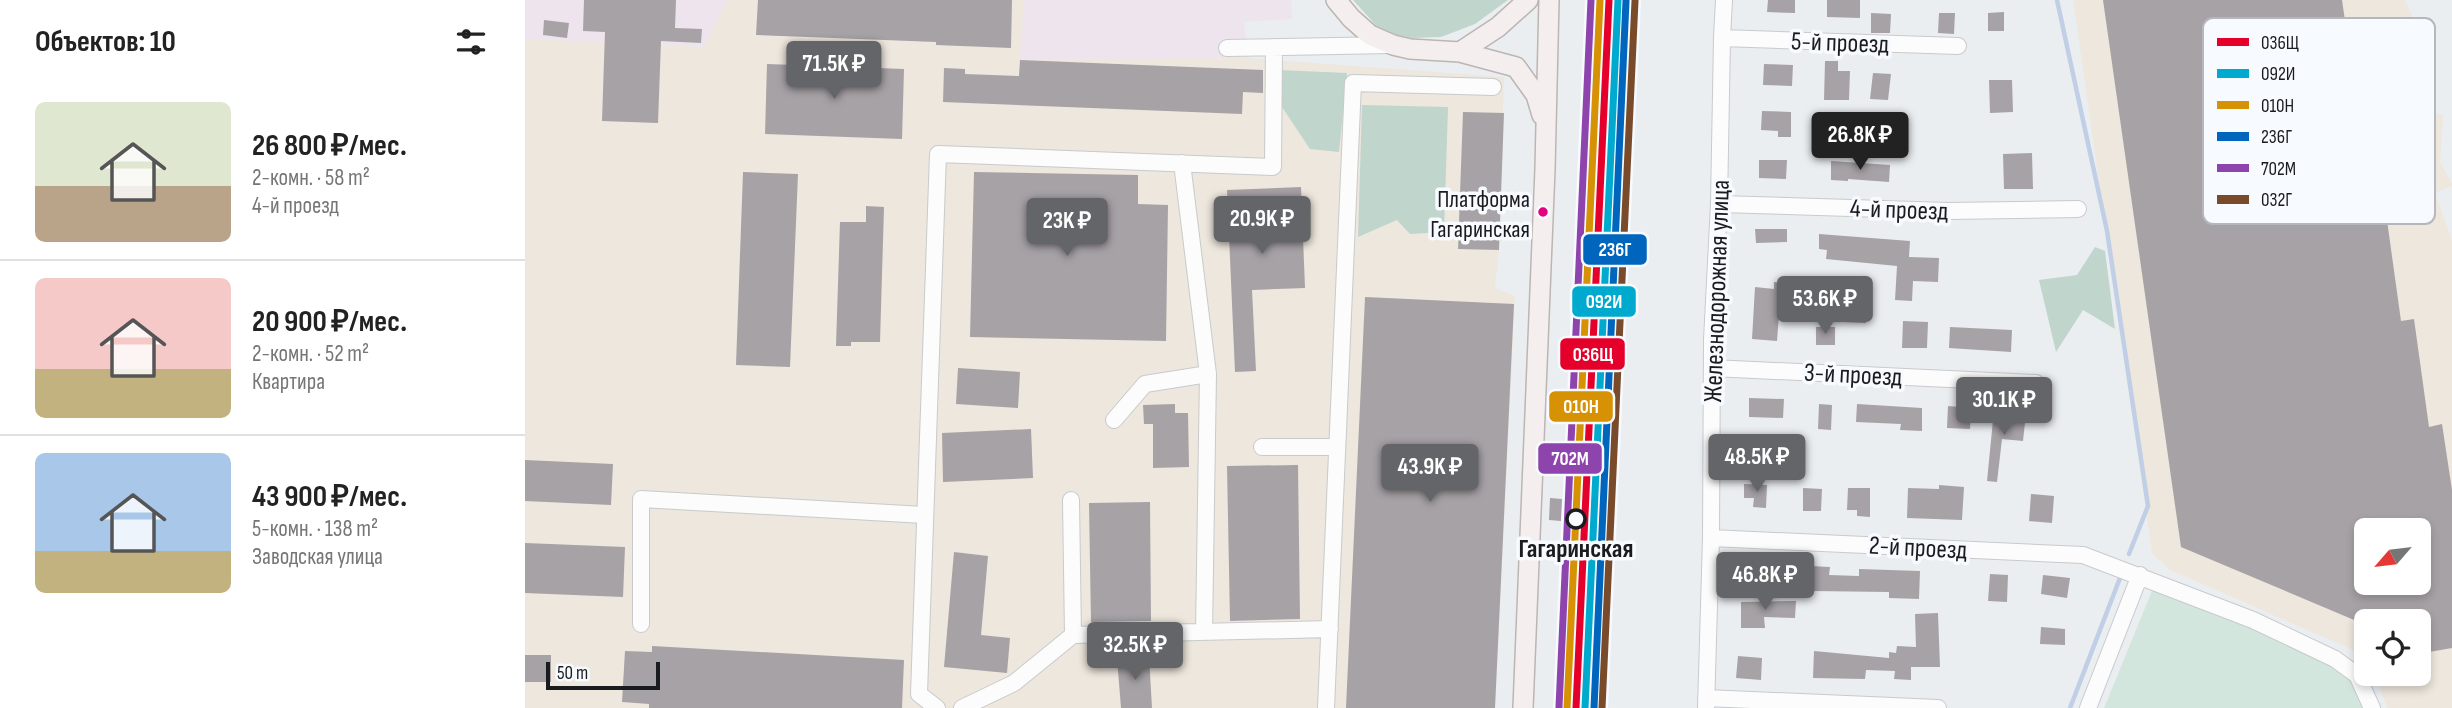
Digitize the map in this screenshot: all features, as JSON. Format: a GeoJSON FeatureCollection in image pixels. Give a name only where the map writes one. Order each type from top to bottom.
{"type":"FeatureCollection","features":[{"type":"Feature","properties":{"kind":"main road"},"geometry":{"type":"LineString","coordinates":[[1336,0],[1351,18],[1370,34],[1393,45],[1410,49],[1459,52],[1513,66],[1534,61],[1542,54],[1548,41],[1539,19],[1520,16],[1505,22],[1498,35],[1498,43],[1501,55],[1513,66],[1536,94],[1546,129]]}},
{"type":"Feature","properties":{"kind":"main road"},"geometry":{"type":"LineString","coordinates":[[1459,52],[1505,22],[1528,0]]}},
{"type":"Feature","properties":{"kind":"main road"},"geometry":{"type":"LineString","coordinates":[[1523,708],[1549,0]]}},
{"type":"Feature","properties":{"kind":"street","name":"Железнодорожная улица"},"geometry":{"type":"LineString","coordinates":[[1706,703],[1712,368],[1724,0]]}},
{"type":"Feature","properties":{"kind":"street","name":"5-й проезд"},"geometry":{"type":"LineString","coordinates":[[1722,38],[1958,46]]}},
{"type":"Feature","properties":{"kind":"street"},"geometry":{"type":"LineString","coordinates":[[1227,48],[1393,45]]}},
{"type":"Feature","properties":{"kind":"street"},"geometry":{"type":"LineString","coordinates":[[937,708],[919,694],[937,154],[1273,167],[1274,47]]}},
{"type":"Feature","properties":{"kind":"street"},"geometry":{"type":"LineString","coordinates":[[1326,708],[1353,83],[1493,87]]}},
{"type":"Feature","properties":{"kind":"street"},"geometry":{"type":"LineString","coordinates":[[1182,163],[1208,374],[1204,632]]}},
{"type":"Feature","properties":{"kind":"street","name":"4-й проезд"},"geometry":{"type":"LineString","coordinates":[[1719,204],[1948,211],[2078,209]]}},
{"type":"Feature","properties":{"kind":"street","name":"3-й проезд"},"geometry":{"type":"LineString","coordinates":[[1712,368],[2036,383]]}},
{"type":"Feature","properties":{"kind":"street"},"geometry":{"type":"LineString","coordinates":[[1114,420],[1145,384],[1208,374]]}},
{"type":"Feature","properties":{"kind":"street"},"geometry":{"type":"LineString","coordinates":[[1262,447],[1337,447]]}},
{"type":"Feature","properties":{"kind":"street"},"geometry":{"type":"LineString","coordinates":[[641,624],[641,499],[924,515]]}},
{"type":"Feature","properties":{"kind":"street"},"geometry":{"type":"LineString","coordinates":[[1071,500],[1073,635]]}},
{"type":"Feature","properties":{"kind":"street","name":"2-й проезд"},"geometry":{"type":"LineString","coordinates":[[1711,538],[2083,555],[2253,620],[2336,659],[2357,675],[2372,708]]}},
{"type":"Feature","properties":{"kind":"street"},"geometry":{"type":"LineString","coordinates":[[2088,708],[2140,575]]}},
{"type":"Feature","properties":{"kind":"street"},"geometry":{"type":"LineString","coordinates":[[962,708],[1014,684],[1073,635],[1330,629]]}},
{"type":"Feature","properties":{"kind":"street"},"geometry":{"type":"LineString","coordinates":[[1706,703],[1938,708]]}},
{"type":"Feature","properties":{"kind":"shaded area"},"geometry":{"type":"Polygon","coordinates":[[[525,0],[728,0],[704,47],[525,39],[525,0]]]}},
{"type":"Feature","properties":{"kind":"shaded area"},"geometry":{"type":"Polygon","coordinates":[[[728,0],[1024,0],[1020,60],[1248,58],[1504,77],[1499,250],[1495,288],[1515,296],[1495,708],[525,708],[525,39],[703,47],[728,0]]]}},
{"type":"Feature","properties":{"kind":"shaded area"},"geometry":{"type":"Polygon","coordinates":[[[1024,0],[1291,0],[1292,19],[1244,22],[1248,58],[1020,60],[1024,0]]]}},
{"type":"Feature","properties":{"kind":"shaded area"},"geometry":{"type":"Polygon","coordinates":[[[2073,0],[2405,0],[2413,18],[2203,18],[2203,224],[2435,224],[2435,193],[2452,241],[2452,708],[2387,708],[2379,686],[2431,686],[2431,609],[2354,609],[2353,650],[2170,570],[2152,553],[2073,0]]]}},
{"type":"Feature","properties":{"kind":"shaded area"},"geometry":{"type":"Polygon","coordinates":[[[2435,114],[2443,115],[2440,162],[2452,186],[2435,193],[2435,114]]]}},
{"type":"Feature","properties":{"kind":"shaded area"},"geometry":{"type":"Polygon","coordinates":[[[2156,581],[2335,659],[2372,708],[2104,708],[2156,581]]]}},
{"type":"Feature","properties":{"kind":"green space"},"geometry":{"type":"Polygon","coordinates":[[[1353,0],[1508,0],[1475,24],[1441,37],[1412,38],[1382,32],[1353,0]]]}},
{"type":"Feature","properties":{"kind":"green space"},"geometry":{"type":"Polygon","coordinates":[[[1278,70],[1347,73],[1339,152],[1310,149],[1276,98],[1278,70]]]}},
{"type":"Feature","properties":{"kind":"green space"},"geometry":{"type":"Polygon","coordinates":[[[1362,105],[1448,107],[1444,232],[1410,234],[1397,220],[1358,237],[1362,105]]]}},
{"type":"Feature","properties":{"kind":"green space"},"geometry":{"type":"Polygon","coordinates":[[[2095,247],[2105,251],[2115,329],[2083,310],[2056,352],[2039,280],[2077,275],[2095,247]]]}},
{"type":"Feature","properties":{"kind":"building"},"geometry":{"type":"Polygon","coordinates":[[[584,0],[676,0],[675,28],[702,29],[701,43],[661,41],[658,123],[602,121],[605,32],[583,31],[584,0]]]}},
{"type":"Feature","properties":{"kind":"building"},"geometry":{"type":"Polygon","coordinates":[[[758,0],[1012,0],[1011,48],[936,45],[936,42],[756,35],[758,0]]]}},
{"type":"Feature","properties":{"kind":"building"},"geometry":{"type":"Polygon","coordinates":[[[1768,0],[1795,0],[1795,13],[1767,12],[1768,0]]]}},
{"type":"Feature","properties":{"kind":"building"},"geometry":{"type":"Polygon","coordinates":[[[1827,0],[1860,0],[1860,18],[1827,17],[1827,0]]]}},
{"type":"Feature","properties":{"kind":"building"},"geometry":{"type":"Polygon","coordinates":[[[2103,0],[2342,0],[2345,18],[2203,18],[2203,224],[2388,224],[2401,321],[2414,319],[2429,427],[2442,424],[2452,490],[2452,648],[2431,652],[2431,609],[2354,609],[2354,620],[2181,547],[2103,0]]]}},
{"type":"Feature","properties":{"kind":"building"},"geometry":{"type":"Polygon","coordinates":[[[2004,12],[2004,31],[1988,31],[1988,13],[2004,12]]]}},
{"type":"Feature","properties":{"kind":"building"},"geometry":{"type":"Polygon","coordinates":[[[1871,13],[1891,14],[1890,33],[1871,33],[1871,13]]]}},
{"type":"Feature","properties":{"kind":"building"},"geometry":{"type":"Polygon","coordinates":[[[1939,13],[1955,13],[1954,34],[1938,33],[1939,13]]]}},
{"type":"Feature","properties":{"kind":"building"},"geometry":{"type":"Polygon","coordinates":[[[544,20],[569,23],[567,38],[543,35],[544,20]]]}},
{"type":"Feature","properties":{"kind":"building"},"geometry":{"type":"Polygon","coordinates":[[[1020,60],[1263,70],[1263,93],[1243,92],[1242,114],[943,102],[944,68],[965,69],[965,74],[1019,76],[1020,60]]]}},
{"type":"Feature","properties":{"kind":"building"},"geometry":{"type":"Polygon","coordinates":[[[1825,61],[1838,61],[1838,71],[1850,71],[1849,100],[1824,100],[1825,61]]]}},
{"type":"Feature","properties":{"kind":"building"},"geometry":{"type":"Polygon","coordinates":[[[767,64],[904,69],[902,139],[765,134],[767,64]]]}},
{"type":"Feature","properties":{"kind":"building"},"geometry":{"type":"Polygon","coordinates":[[[1764,64],[1793,65],[1792,86],[1763,85],[1764,64]]]}},
{"type":"Feature","properties":{"kind":"building"},"geometry":{"type":"Polygon","coordinates":[[[1873,73],[1891,74],[1888,100],[1870,99],[1873,73]]]}},
{"type":"Feature","properties":{"kind":"building"},"geometry":{"type":"Polygon","coordinates":[[[1989,80],[2012,80],[2013,112],[1990,113],[1989,80]]]}},
{"type":"Feature","properties":{"kind":"building"},"geometry":{"type":"Polygon","coordinates":[[[1762,111],[1791,112],[1791,137],[1778,137],[1778,131],[1761,130],[1762,111]]]}},
{"type":"Feature","properties":{"kind":"building"},"geometry":{"type":"Polygon","coordinates":[[[1463,112],[1504,113],[1499,250],[1458,249],[1463,112]]]}},
{"type":"Feature","properties":{"kind":"building"},"geometry":{"type":"Polygon","coordinates":[[[2032,153],[2033,189],[2004,189],[2003,154],[2032,153]]]}},
{"type":"Feature","properties":{"kind":"building"},"geometry":{"type":"Polygon","coordinates":[[[1759,160],[1787,160],[1786,179],[1759,178],[1759,160]]]}},
{"type":"Feature","properties":{"kind":"building"},"geometry":{"type":"Polygon","coordinates":[[[1831,161],[1890,165],[1889,182],[1831,180],[1831,161]]]}},
{"type":"Feature","properties":{"kind":"building"},"geometry":{"type":"Polygon","coordinates":[[[743,172],[798,174],[790,367],[736,365],[743,172]]]}},
{"type":"Feature","properties":{"kind":"building"},"geometry":{"type":"Polygon","coordinates":[[[974,172],[1138,175],[1138,204],[1168,205],[1166,341],[970,337],[974,172]]]}},
{"type":"Feature","properties":{"kind":"building"},"geometry":{"type":"Polygon","coordinates":[[[1301,187],[1305,288],[1252,290],[1256,371],[1235,372],[1227,190],[1301,187]]]}},
{"type":"Feature","properties":{"kind":"building"},"geometry":{"type":"Polygon","coordinates":[[[866,206],[884,207],[880,342],[851,342],[851,346],[836,346],[840,222],[866,222],[866,206]]]}},
{"type":"Feature","properties":{"kind":"building"},"geometry":{"type":"Polygon","coordinates":[[[1755,229],[1787,229],[1787,242],[1756,243],[1755,229]]]}},
{"type":"Feature","properties":{"kind":"building"},"geometry":{"type":"Polygon","coordinates":[[[1819,234],[1910,241],[1909,257],[1939,258],[1938,282],[1913,281],[1912,301],[1895,300],[1897,266],[1826,259],[1827,250],[1819,249],[1819,234]]]}},
{"type":"Feature","properties":{"kind":"building"},"geometry":{"type":"Polygon","coordinates":[[[1774,282],[1788,283],[1786,303],[1780,302],[1777,341],[1752,339],[1755,287],[1774,289],[1774,282]]]}},
{"type":"Feature","properties":{"kind":"building"},"geometry":{"type":"Polygon","coordinates":[[[1365,297],[1514,304],[1495,708],[1346,708],[1365,297]]]}},
{"type":"Feature","properties":{"kind":"building"},"geometry":{"type":"Polygon","coordinates":[[[1845,300],[1867,300],[1866,323],[1844,322],[1845,300]]]}},
{"type":"Feature","properties":{"kind":"building"},"geometry":{"type":"Polygon","coordinates":[[[1903,321],[1928,322],[1927,348],[1902,348],[1903,321]]]}},
{"type":"Feature","properties":{"kind":"building"},"geometry":{"type":"Polygon","coordinates":[[[1816,327],[1835,327],[1835,345],[1816,345],[1816,327]]]}},
{"type":"Feature","properties":{"kind":"building"},"geometry":{"type":"Polygon","coordinates":[[[1950,327],[2012,330],[2011,352],[1949,348],[1950,327]]]}},
{"type":"Feature","properties":{"kind":"building"},"geometry":{"type":"Polygon","coordinates":[[[958,368],[1020,372],[1018,408],[956,404],[958,368]]]}},
{"type":"Feature","properties":{"kind":"building"},"geometry":{"type":"Polygon","coordinates":[[[1749,398],[1784,399],[1783,418],[1749,417],[1749,398]]]}},
{"type":"Feature","properties":{"kind":"building"},"geometry":{"type":"Polygon","coordinates":[[[1175,404],[1175,413],[1188,413],[1189,467],[1153,468],[1153,424],[1144,424],[1143,405],[1175,404]]]}},
{"type":"Feature","properties":{"kind":"building"},"geometry":{"type":"Polygon","coordinates":[[[1819,404],[1832,405],[1831,430],[1818,429],[1819,404]]]}},
{"type":"Feature","properties":{"kind":"building"},"geometry":{"type":"Polygon","coordinates":[[[1857,404],[1922,408],[1922,431],[1900,430],[1901,424],[1856,422],[1857,404]]]}},
{"type":"Feature","properties":{"kind":"building"},"geometry":{"type":"Polygon","coordinates":[[[1948,406],[1971,408],[1970,429],[1947,428],[1948,406]]]}},
{"type":"Feature","properties":{"kind":"building"},"geometry":{"type":"Polygon","coordinates":[[[1994,410],[2026,413],[2023,441],[2002,439],[1997,482],[1987,481],[1994,410]]]}},
{"type":"Feature","properties":{"kind":"building"},"geometry":{"type":"Polygon","coordinates":[[[1031,429],[1033,478],[943,482],[942,433],[1031,429]]]}},
{"type":"Feature","properties":{"kind":"building"},"geometry":{"type":"Polygon","coordinates":[[[525,460],[613,464],[611,505],[525,501],[525,460]]]}},
{"type":"Feature","properties":{"kind":"building"},"geometry":{"type":"Polygon","coordinates":[[[1298,465],[1300,619],[1230,621],[1227,466],[1298,465]]]}},
{"type":"Feature","properties":{"kind":"building"},"geometry":{"type":"Polygon","coordinates":[[[1744,484],[1767,485],[1766,508],[1753,507],[1754,498],[1744,498],[1744,484]]]}},
{"type":"Feature","properties":{"kind":"building"},"geometry":{"type":"Polygon","coordinates":[[[1939,485],[1964,487],[1962,520],[1907,518],[1908,488],[1939,489],[1939,485]]]}},
{"type":"Feature","properties":{"kind":"building"},"geometry":{"type":"Polygon","coordinates":[[[1803,488],[1822,489],[1821,511],[1803,511],[1803,488]]]}},
{"type":"Feature","properties":{"kind":"building"},"geometry":{"type":"Polygon","coordinates":[[[1848,488],[1870,488],[1870,517],[1857,516],[1857,510],[1847,510],[1848,488]]]}},
{"type":"Feature","properties":{"kind":"building"},"geometry":{"type":"Polygon","coordinates":[[[2031,494],[2054,496],[2052,523],[2029,521],[2031,494]]]}},
{"type":"Feature","properties":{"kind":"building"},"geometry":{"type":"Polygon","coordinates":[[[1550,498],[1562,499],[1561,521],[1549,520],[1550,498]]]}},
{"type":"Feature","properties":{"kind":"building"},"geometry":{"type":"Polygon","coordinates":[[[1150,502],[1151,621],[1091,622],[1089,503],[1150,502]]]}},
{"type":"Feature","properties":{"kind":"building"},"geometry":{"type":"Polygon","coordinates":[[[525,543],[625,547],[623,597],[525,593],[525,543]]]}},
{"type":"Feature","properties":{"kind":"building"},"geometry":{"type":"Polygon","coordinates":[[[954,552],[988,556],[981,635],[1010,638],[1007,673],[944,667],[954,552]]]}},
{"type":"Feature","properties":{"kind":"building"},"geometry":{"type":"Polygon","coordinates":[[[1743,560],[1765,562],[1763,582],[1741,580],[1743,560]]]}},
{"type":"Feature","properties":{"kind":"building"},"geometry":{"type":"Polygon","coordinates":[[[1811,566],[1830,567],[1829,575],[1859,576],[1859,569],[1920,571],[1919,599],[1889,598],[1889,592],[1811,591],[1811,566]]]}},
{"type":"Feature","properties":{"kind":"building"},"geometry":{"type":"Polygon","coordinates":[[[1990,574],[2008,575],[2007,602],[1988,601],[1990,574]]]}},
{"type":"Feature","properties":{"kind":"building"},"geometry":{"type":"Polygon","coordinates":[[[2043,575],[2070,578],[2067,598],[2041,594],[2043,575]]]}},
{"type":"Feature","properties":{"kind":"building"},"geometry":{"type":"Polygon","coordinates":[[[1796,601],[1795,618],[1764,617],[1765,628],[1741,628],[1741,602],[1796,601]]]}},
{"type":"Feature","properties":{"kind":"building"},"geometry":{"type":"Polygon","coordinates":[[[1938,613],[1940,667],[1911,667],[1911,680],[1894,679],[1895,671],[1866,670],[1865,679],[1813,678],[1814,651],[1889,658],[1889,652],[1896,653],[1897,646],[1916,647],[1915,614],[1938,613]]]}},
{"type":"Feature","properties":{"kind":"building"},"geometry":{"type":"Polygon","coordinates":[[[2041,627],[2065,629],[2065,645],[2040,644],[2041,627]]]}},
{"type":"Feature","properties":{"kind":"building"},"geometry":{"type":"Polygon","coordinates":[[[652,646],[904,660],[902,708],[649,708],[649,704],[622,702],[625,651],[652,652],[652,646]]]}},
{"type":"Feature","properties":{"kind":"building"},"geometry":{"type":"Polygon","coordinates":[[[525,655],[551,655],[551,682],[525,682],[525,655]]]}},
{"type":"Feature","properties":{"kind":"building"},"geometry":{"type":"Polygon","coordinates":[[[1149,656],[1152,708],[1121,708],[1117,658],[1149,656]]]}},
{"type":"Feature","properties":{"kind":"building"},"geometry":{"type":"Polygon","coordinates":[[[1738,656],[1762,658],[1761,680],[1736,678],[1738,656]]]}},
{"type":"Feature","properties":{"kind":"waterway"},"geometry":{"type":"LineString","coordinates":[[2057,0],[2107,231],[2148,506],[2129,554]]}},
{"type":"Feature","properties":{"kind":"waterway"},"geometry":{"type":"LineString","coordinates":[[2070,708],[2120,578]]}},
{"type":"Feature","properties":{"kind":"transit line","name":"702М"},"geometry":{"type":"LineString","coordinates":[[1559,707],[1591,0]]}},
{"type":"Feature","properties":{"kind":"transit line","name":"010Н"},"geometry":{"type":"LineString","coordinates":[[1567,708],[1600,0]]}},
{"type":"Feature","properties":{"kind":"transit line","name":"036Щ"},"geometry":{"type":"LineString","coordinates":[[1576,708],[1609,0]]}},
{"type":"Feature","properties":{"kind":"transit line","name":"092И"},"geometry":{"type":"LineString","coordinates":[[1585,708],[1618,0]]}},
{"type":"Feature","properties":{"kind":"transit line","name":"236Г"},"geometry":{"type":"LineString","coordinates":[[1594,708],[1626,1]]}},
{"type":"Feature","properties":{"kind":"transit line","name":"032Г"},"geometry":{"type":"LineString","coordinates":[[1602,708],[1635,1]]}},
{"type":"Feature","properties":{"kind":"place","name":"Платформа Гагаринская"},"geometry":{"type":"Point","coordinates":[1543,212]}},
{"type":"Feature","properties":{"kind":"place","name":"Гагаринская"},"geometry":{"type":"Point","coordinates":[1576,519]}}]}
